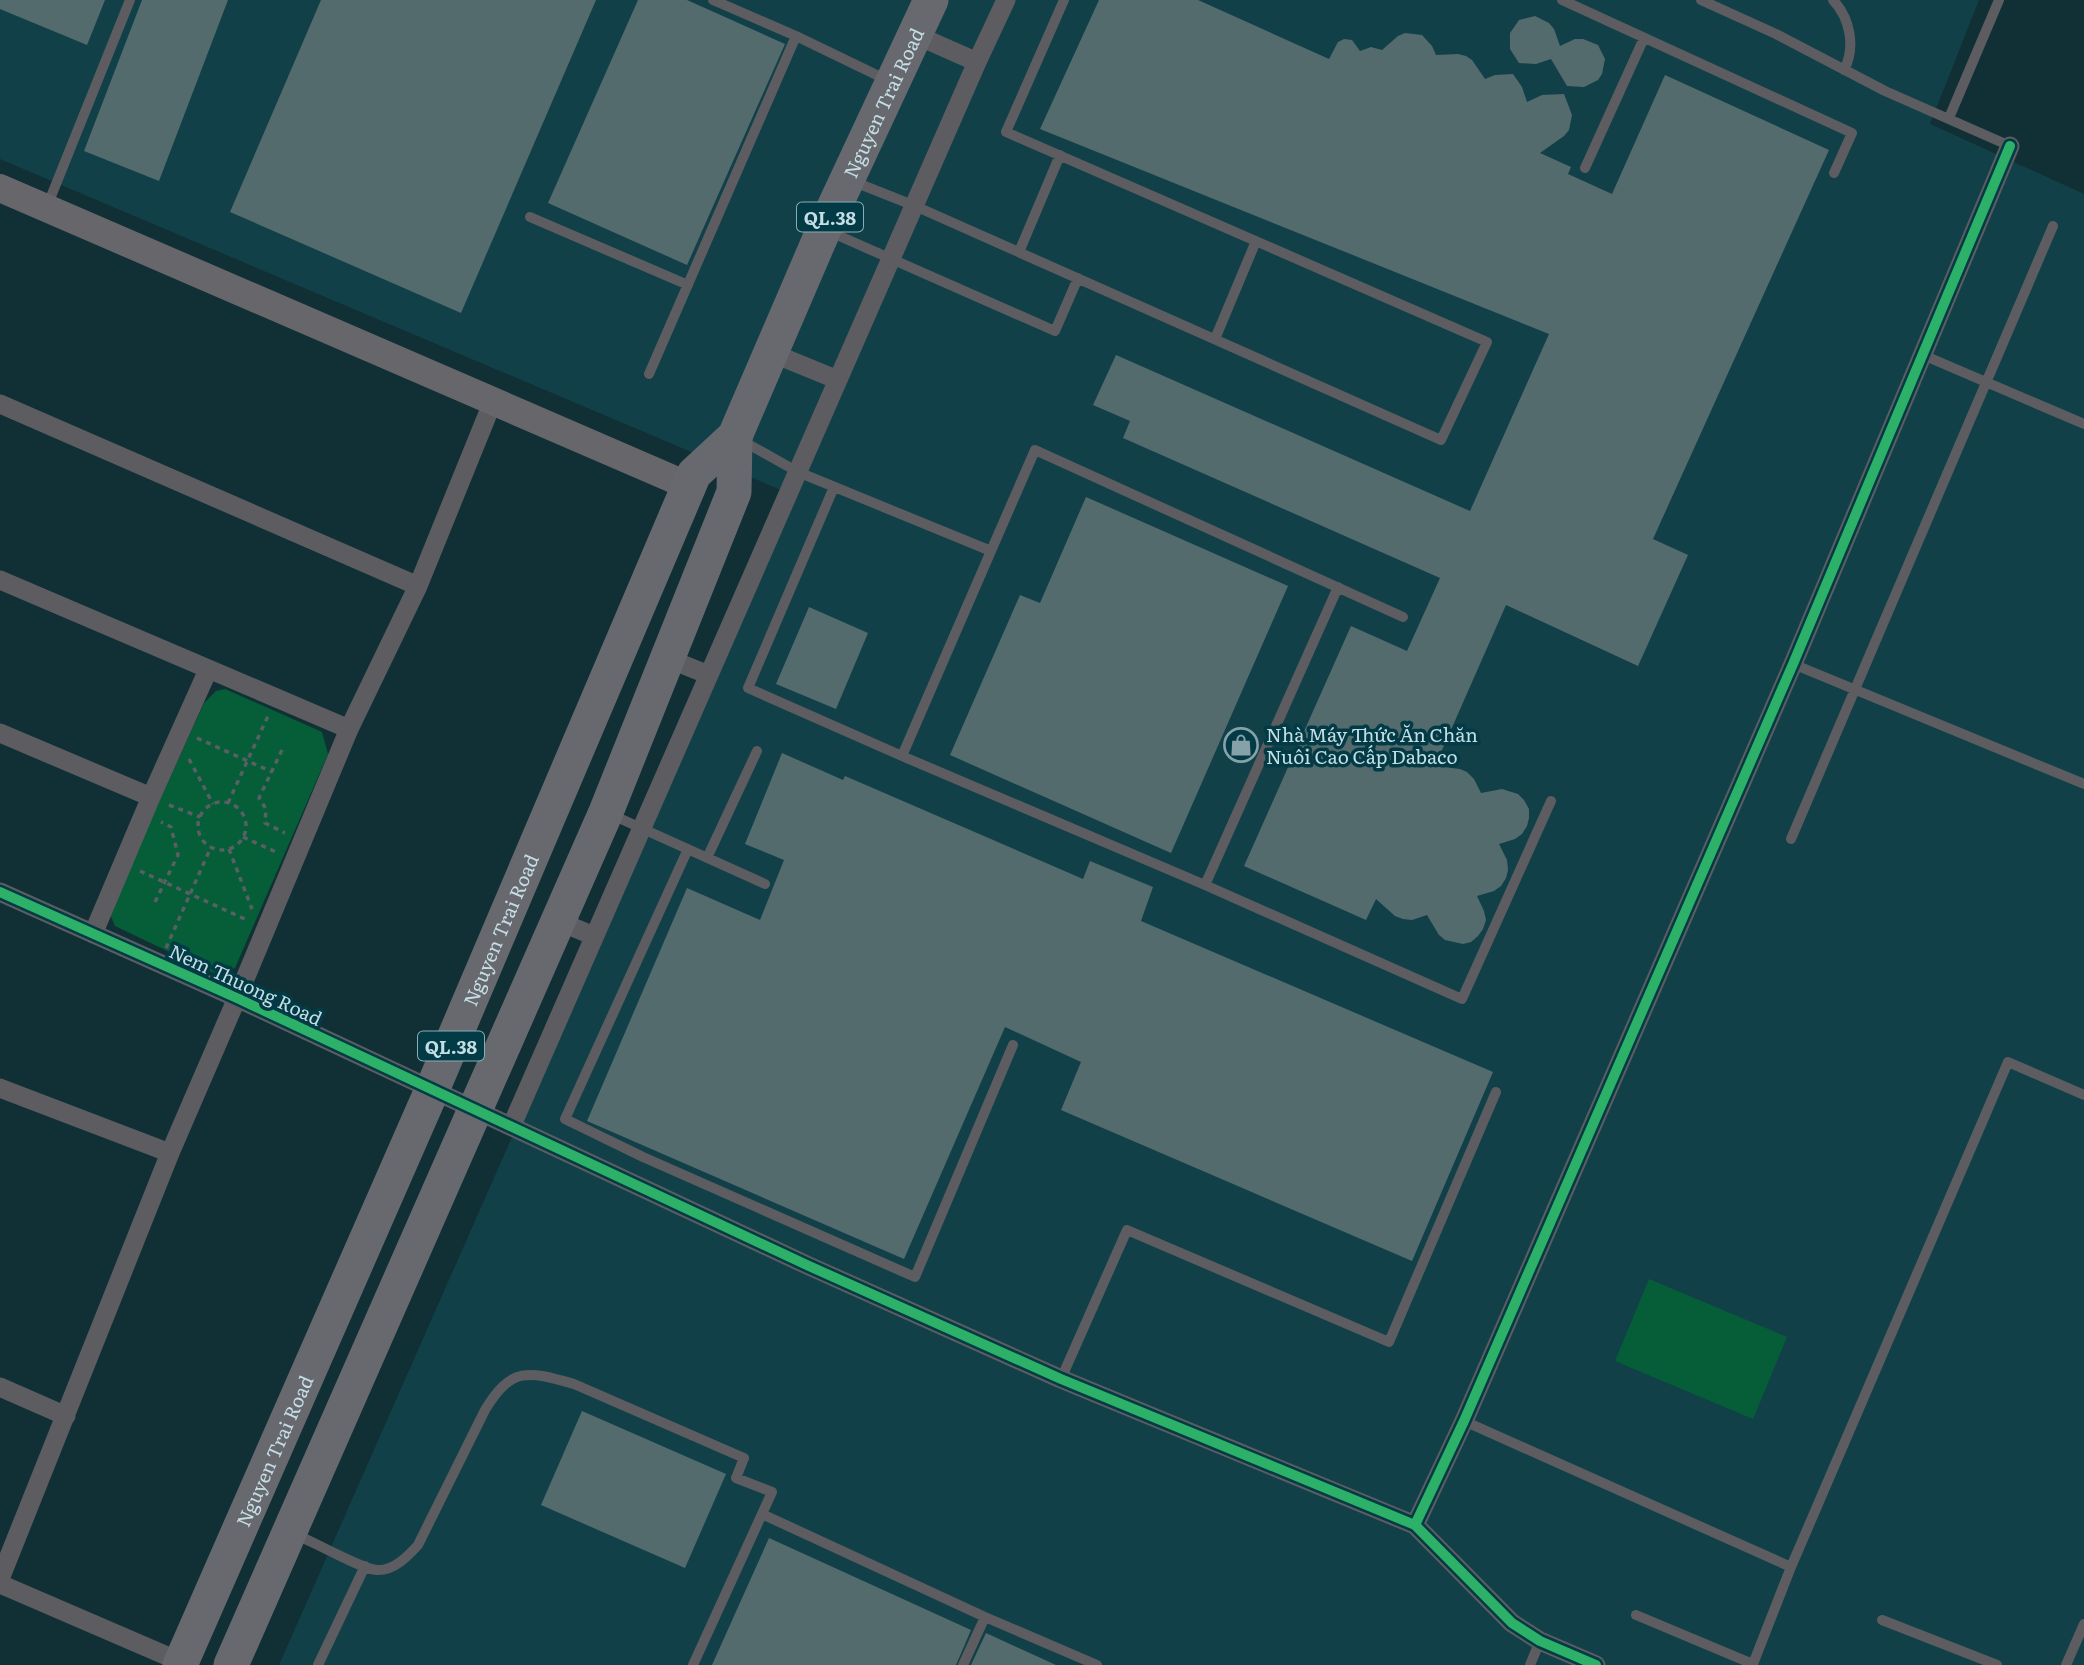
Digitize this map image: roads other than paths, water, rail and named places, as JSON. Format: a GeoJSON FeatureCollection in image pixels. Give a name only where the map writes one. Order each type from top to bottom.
{"type":"FeatureCollection","features":[{"type":"Feature","properties":{"kind":"highway","name":"Nguyen Trai Road"},"geometry":{"type":"LineString","coordinates":[[231,1665],[606,812],[734,492],[735,436],[824,229],[932,0]]}},
{"type":"Feature","properties":{"kind":"highway","name":"Nguyen Trai Road"},"geometry":{"type":"LineString","coordinates":[[180,1664],[432,1090],[694,474],[735,436]]}},
{"type":"Feature","properties":{"kind":"street"},"geometry":{"type":"LineString","coordinates":[[512,1125],[1006,0]]}},
{"type":"Feature","properties":{"kind":"street"},"geometry":{"type":"LineString","coordinates":[[916,35],[977,62]]}},
{"type":"Feature","properties":{"kind":"street"},"geometry":{"type":"LineString","coordinates":[[1596,1665],[1540,1641],[1512,1623],[1415,1525],[1464,1421],[1793,664],[2010,146]]}},
{"type":"Feature","properties":{"kind":"street"},"geometry":{"type":"LineString","coordinates":[[0,188],[689,486]]}},
{"type":"Feature","properties":{"kind":"street"},"geometry":{"type":"LineString","coordinates":[[772,353],[838,380]]}},
{"type":"Feature","properties":{"kind":"street"},"geometry":{"type":"LineString","coordinates":[[180,1664],[0,1582],[170,1153],[349,729],[418,586],[493,401]]}},
{"type":"Feature","properties":{"kind":"street"},"geometry":{"type":"LineString","coordinates":[[0,404],[418,586]]}},
{"type":"Feature","properties":{"kind":"street"},"geometry":{"type":"LineString","coordinates":[[0,580],[349,729]]}},
{"type":"Feature","properties":{"kind":"street"},"geometry":{"type":"LineString","coordinates":[[669,659],[709,675]]}},
{"type":"Feature","properties":{"kind":"street"},"geometry":{"type":"LineString","coordinates":[[93,934],[156,800],[208,670]]}},
{"type":"Feature","properties":{"kind":"street"},"geometry":{"type":"LineString","coordinates":[[0,733],[156,800]]}},
{"type":"Feature","properties":{"kind":"street","name":"Nem Thuong Road"},"geometry":{"type":"LineString","coordinates":[[0,892],[237,998],[432,1090],[477,1108],[809,1266],[1061,1379],[1415,1525]]}},
{"type":"Feature","properties":{"kind":"street"},"geometry":{"type":"LineString","coordinates":[[558,921],[594,936]]}},
{"type":"Feature","properties":{"kind":"street"},"geometry":{"type":"LineString","coordinates":[[0,1088],[170,1153]]}},
{"type":"Feature","properties":{"kind":"street"},"geometry":{"type":"LineString","coordinates":[[0,1387],[66,1416]]}},
{"type":"Feature","properties":{"kind":"lane"},"geometry":{"type":"LineString","coordinates":[[46,208],[130,0]]}},
{"type":"Feature","properties":{"kind":"lane"},"geometry":{"type":"LineString","coordinates":[[713,0],[893,83]]}},
{"type":"Feature","properties":{"kind":"lane"},"geometry":{"type":"LineString","coordinates":[[848,179],[915,206],[1441,440],[1487,342],[1006,132],[1064,0]]}},
{"type":"Feature","properties":{"kind":"lane"},"geometry":{"type":"LineString","coordinates":[[1562,0],[1852,133],[1834,173]]}},
{"type":"Feature","properties":{"kind":"lane"},"geometry":{"type":"LineString","coordinates":[[1701,0],[1776,34],[1885,92],[2010,146]]}},
{"type":"Feature","properties":{"kind":"lane"},"geometry":{"type":"LineString","coordinates":[[1833,0],[1841,8],[1849,29],[1849,61],[1844,70]]}},
{"type":"Feature","properties":{"kind":"lane"},"geometry":{"type":"LineString","coordinates":[[1949,118],[1999,0]]}},
{"type":"Feature","properties":{"kind":"lane"},"geometry":{"type":"LineString","coordinates":[[649,374],[796,36]]}},
{"type":"Feature","properties":{"kind":"lane"},"geometry":{"type":"LineString","coordinates":[[1584,167],[1644,38]]}},
{"type":"Feature","properties":{"kind":"lane"},"geometry":{"type":"LineString","coordinates":[[1019,252],[1060,155]]}},
{"type":"Feature","properties":{"kind":"lane"},"geometry":{"type":"LineString","coordinates":[[530,217],[688,285]]}},
{"type":"Feature","properties":{"kind":"lane"},"geometry":{"type":"LineString","coordinates":[[1791,839],[2053,226]]}},
{"type":"Feature","properties":{"kind":"lane"},"geometry":{"type":"LineString","coordinates":[[824,229],[1055,331],[1078,278]]}},
{"type":"Feature","properties":{"kind":"lane"},"geometry":{"type":"LineString","coordinates":[[1214,339],[1255,241]]}},
{"type":"Feature","properties":{"kind":"lane"},"geometry":{"type":"LineString","coordinates":[[1923,355],[2084,424]]}},
{"type":"Feature","properties":{"kind":"lane"},"geometry":{"type":"LineString","coordinates":[[735,436],[798,472],[991,551]]}},
{"type":"Feature","properties":{"kind":"lane"},"geometry":{"type":"LineString","coordinates":[[902,756],[1035,450],[1403,617]]}},
{"type":"Feature","properties":{"kind":"lane"},"geometry":{"type":"LineString","coordinates":[[834,487],[748,688],[902,756],[1205,885],[1462,999],[1551,801]]}},
{"type":"Feature","properties":{"kind":"lane"},"geometry":{"type":"LineString","coordinates":[[1205,885],[1338,587]]}},
{"type":"Feature","properties":{"kind":"lane"},"geometry":{"type":"LineString","coordinates":[[1793,664],[2084,784]]}},
{"type":"Feature","properties":{"kind":"lane"},"geometry":{"type":"LineString","coordinates":[[707,858],[757,751]]}},
{"type":"Feature","properties":{"kind":"lane"},"geometry":{"type":"LineString","coordinates":[[606,812],[765,884]]}},
{"type":"Feature","properties":{"kind":"lane"},"geometry":{"type":"LineString","coordinates":[[688,849],[565,1119],[643,1157],[915,1277],[1013,1045]]}},
{"type":"Feature","properties":{"kind":"lane"},"geometry":{"type":"LineString","coordinates":[[1636,1615],[1753,1664],[1791,1567],[2008,1062],[2084,1096]]}},
{"type":"Feature","properties":{"kind":"lane"},"geometry":{"type":"LineString","coordinates":[[1061,1379],[1126,1230],[1389,1342],[1496,1092]]}},
{"type":"Feature","properties":{"kind":"lane"},"geometry":{"type":"LineString","coordinates":[[289,1532],[365,1566],[377,1570],[392,1567],[418,1545],[495,1394],[512,1378],[532,1374],[574,1384],[744,1458],[736,1478],[772,1492],[692,1665]]}},
{"type":"Feature","properties":{"kind":"lane"},"geometry":{"type":"LineString","coordinates":[[1464,1421],[1791,1567]]}},
{"type":"Feature","properties":{"kind":"lane"},"geometry":{"type":"LineString","coordinates":[[762,1514],[985,1617],[1097,1665]]}},
{"type":"Feature","properties":{"kind":"lane"},"geometry":{"type":"LineString","coordinates":[[318,1665],[365,1566]]}},
{"type":"Feature","properties":{"kind":"lane"},"geometry":{"type":"LineString","coordinates":[[963,1665],[985,1617]]}},
{"type":"Feature","properties":{"kind":"lane"},"geometry":{"type":"LineString","coordinates":[[1882,1620],[1997,1665]]}},
{"type":"Feature","properties":{"kind":"lane"},"geometry":{"type":"LineString","coordinates":[[2066,1665],[2084,1624]]}},
{"type":"Feature","properties":{"kind":"lane"},"geometry":{"type":"LineString","coordinates":[[1530,1665],[1540,1641]]}},
{"type":"Feature","properties":{"kind":"place","name":"Nhà Máy Thức Ăn Chăn Nuôi Cao Cấp Dabaco"},"geometry":{"type":"Point","coordinates":[1241,745]}}]}
